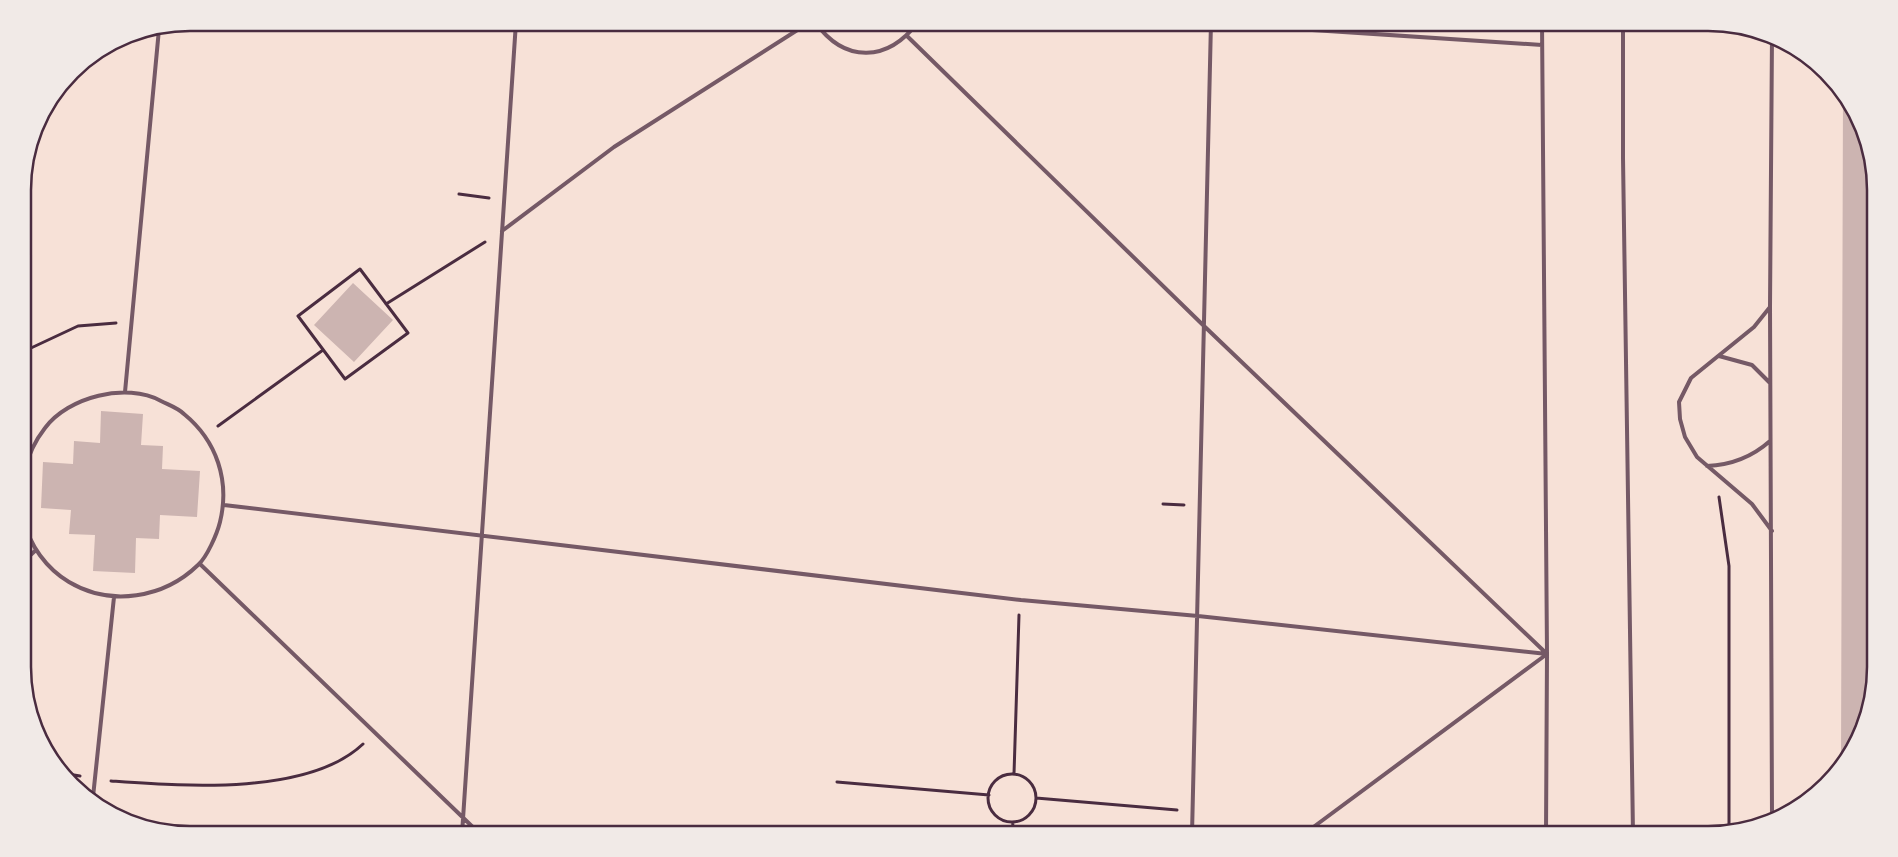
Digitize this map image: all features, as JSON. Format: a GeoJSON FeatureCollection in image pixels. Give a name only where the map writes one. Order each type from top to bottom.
{"type":"FeatureCollection","features":[{"type":"Feature","properties":{"kind":"lane"},"geometry":{"type":"LineString","coordinates":[[463,826],[515,31]]}},
{"type":"Feature","properties":{"kind":"lane"},"geometry":{"type":"LineString","coordinates":[[502,231],[614,147],[796,31]]}},
{"type":"Feature","properties":{"kind":"lane"},"geometry":{"type":"LineString","coordinates":[[821,31],[835,44],[850,51],[866,53],[881,51],[895,46],[911,31]]}},
{"type":"Feature","properties":{"kind":"lane"},"geometry":{"type":"LineString","coordinates":[[1192,825],[1210,31]]}},
{"type":"Feature","properties":{"kind":"lane"},"geometry":{"type":"LineString","coordinates":[[1325,31],[1542,46]]}},
{"type":"Feature","properties":{"kind":"lane"},"geometry":{"type":"LineString","coordinates":[[1542,31],[1547,654],[1546,825]]}},
{"type":"Feature","properties":{"kind":"lane"},"geometry":{"type":"LineString","coordinates":[[1623,31],[1623,178],[1633,825]]}},
{"type":"Feature","properties":{"kind":"lane"},"geometry":{"type":"LineString","coordinates":[[125,392],[159,34]]}},
{"type":"Feature","properties":{"kind":"lane"},"geometry":{"type":"LineString","coordinates":[[907,36],[1204,326],[1547,654]]}},
{"type":"Feature","properties":{"kind":"lane"},"geometry":{"type":"LineString","coordinates":[[1772,45],[1770,383],[1772,812]]}},
{"type":"Feature","properties":{"kind":"lane"},"geometry":{"type":"LineString","coordinates":[[1770,307],[1754,327],[1691,378],[1679,402],[1680,418],[1685,437],[1697,457],[1752,504],[1772,531]]}},
{"type":"Feature","properties":{"kind":"lane"},"geometry":{"type":"LineString","coordinates":[[1719,356],[1752,365],[1770,383]]}},
{"type":"Feature","properties":{"kind":"lane"},"geometry":{"type":"LineString","coordinates":[[31,450],[46,426],[68,407],[96,396],[125,392],[156,398],[184,413],[206,436],[217,457],[223,480],[224,505],[217,533],[200,564],[178,581],[148,594],[114,597],[96,594],[78,587],[48,565],[31,541]]}},
{"type":"Feature","properties":{"kind":"lane"},"geometry":{"type":"LineString","coordinates":[[1707,466],[1736,462],[1757,453],[1771,440]]}},
{"type":"Feature","properties":{"kind":"lane"},"geometry":{"type":"LineString","coordinates":[[224,505],[1022,600],[1198,616],[1547,654]]}},
{"type":"Feature","properties":{"kind":"lane"},"geometry":{"type":"LineString","coordinates":[[31,554],[36,550]]}},
{"type":"Feature","properties":{"kind":"lane"},"geometry":{"type":"LineString","coordinates":[[200,564],[471,826]]}},
{"type":"Feature","properties":{"kind":"lane"},"geometry":{"type":"LineString","coordinates":[[93,793],[114,597]]}},
{"type":"Feature","properties":{"kind":"lane"},"geometry":{"type":"LineString","coordinates":[[1316,825],[1547,654]]}},
{"type":"Feature","properties":{"kind":"path"},"geometry":{"type":"LineString","coordinates":[[459,194],[504,200]]}},
{"type":"Feature","properties":{"kind":"path"},"geometry":{"type":"LineString","coordinates":[[386,304],[502,231]]}},
{"type":"Feature","properties":{"kind":"path"},"geometry":{"type":"LineString","coordinates":[[360,269],[408,333],[345,380],[323,350],[298,316],[360,269]]}},
{"type":"Feature","properties":{"kind":"path"},"geometry":{"type":"LineString","coordinates":[[32,348],[78,326],[132,322]]}},
{"type":"Feature","properties":{"kind":"path"},"geometry":{"type":"LineString","coordinates":[[206,436],[323,350]]}},
{"type":"Feature","properties":{"kind":"path"},"geometry":{"type":"LineString","coordinates":[[1726,482],[1718,496],[1729,566],[1728,824]]}},
{"type":"Feature","properties":{"kind":"path"},"geometry":{"type":"LineString","coordinates":[[1014,774],[1020,609],[1022,600]]}},
{"type":"Feature","properties":{"kind":"path"},"geometry":{"type":"LineString","coordinates":[[75,775],[95,779],[186,786],[246,784],[306,774],[352,755],[375,733]]}},
{"type":"Feature","properties":{"kind":"path"},"geometry":{"type":"LineString","coordinates":[[1014,774],[1029,780],[1033,786],[1036,798],[1033,810],[1029,816],[1012,822],[999,818],[994,813],[990,806],[989,796],[993,783],[999,778],[1014,774]]}},
{"type":"Feature","properties":{"kind":"path"},"geometry":{"type":"LineString","coordinates":[[837,782],[989,796]]}},
{"type":"Feature","properties":{"kind":"path"},"geometry":{"type":"LineString","coordinates":[[1036,798],[1192,811]]}},
{"type":"Feature","properties":{"kind":"building"},"geometry":{"type":"Polygon","coordinates":[[[1843,108],[1855,129],[1861,149],[1867,190],[1867,667],[1864,698],[1855,728],[1841,752],[1843,108]]]}},
{"type":"Feature","properties":{"kind":"building"},"geometry":{"type":"Polygon","coordinates":[[[353,283],[393,320],[354,362],[314,325],[353,283]]]}},
{"type":"Feature","properties":{"kind":"building"},"geometry":{"type":"Polygon","coordinates":[[[101,411],[143,414],[141,445],[163,446],[162,469],[200,471],[197,517],[160,515],[159,539],[136,538],[135,573],[93,571],[95,535],[69,534],[71,510],[41,508],[43,462],[73,464],[74,441],[100,443],[101,411]]]}}]}
